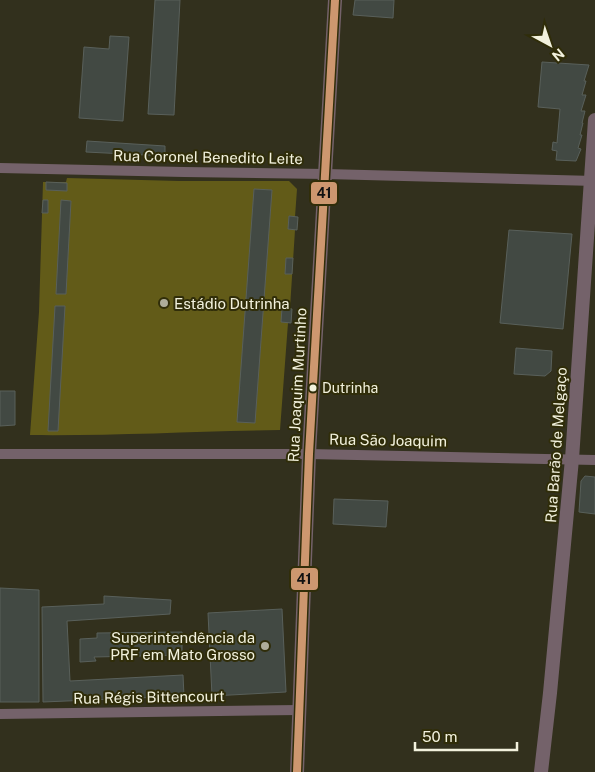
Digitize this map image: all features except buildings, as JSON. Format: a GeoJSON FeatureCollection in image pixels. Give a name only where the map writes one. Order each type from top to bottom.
{"type":"FeatureCollection","features":[{"type":"Feature","properties":{"kind":"street","name":"Rua Joaquim Murtinho"},"geometry":{"type":"LineString","coordinates":[[297,772],[309,454],[336,0]]}},
{"type":"Feature","properties":{"kind":"street","name":"Rua Barão de Melgaço"},"geometry":{"type":"LineString","coordinates":[[542,772],[572,459],[593,181],[595,120]]}},
{"type":"Feature","properties":{"kind":"street","name":"Rua Coronel Benedito Leite"},"geometry":{"type":"LineString","coordinates":[[0,168],[593,181]]}},
{"type":"Feature","properties":{"kind":"street","name":"Rua São Joaquim"},"geometry":{"type":"LineString","coordinates":[[0,454],[309,454],[595,460]]}},
{"type":"Feature","properties":{"kind":"street","name":"Rua Régis Bittencourt"},"geometry":{"type":"LineString","coordinates":[[0,714],[299,710]]}},
{"type":"Feature","properties":{"kind":"shaded area","name":"Estádio Dutrinha"},"geometry":{"type":"Polygon","coordinates":[[[67,178],[289,181],[297,189],[295,217],[298,217],[297,230],[295,230],[290,308],[292,309],[291,323],[288,323],[280,430],[30,435],[39,312],[43,182],[66,182],[67,178]]]}},
{"type":"Feature","properties":{"kind":"transit line","name":"41"},"geometry":{"type":"LineString","coordinates":[[297,772],[309,454],[335,0]]}},
{"type":"Feature","properties":{"kind":"place","name":"Estádio Dutrinha"},"geometry":{"type":"Point","coordinates":[164,303]}},
{"type":"Feature","properties":{"kind":"place","name":"Dutrinha"},"geometry":{"type":"Point","coordinates":[313,388]}},
{"type":"Feature","properties":{"kind":"place","name":"Superintendência da PRF em Mato Grosso"},"geometry":{"type":"Point","coordinates":[265,646]}}]}
